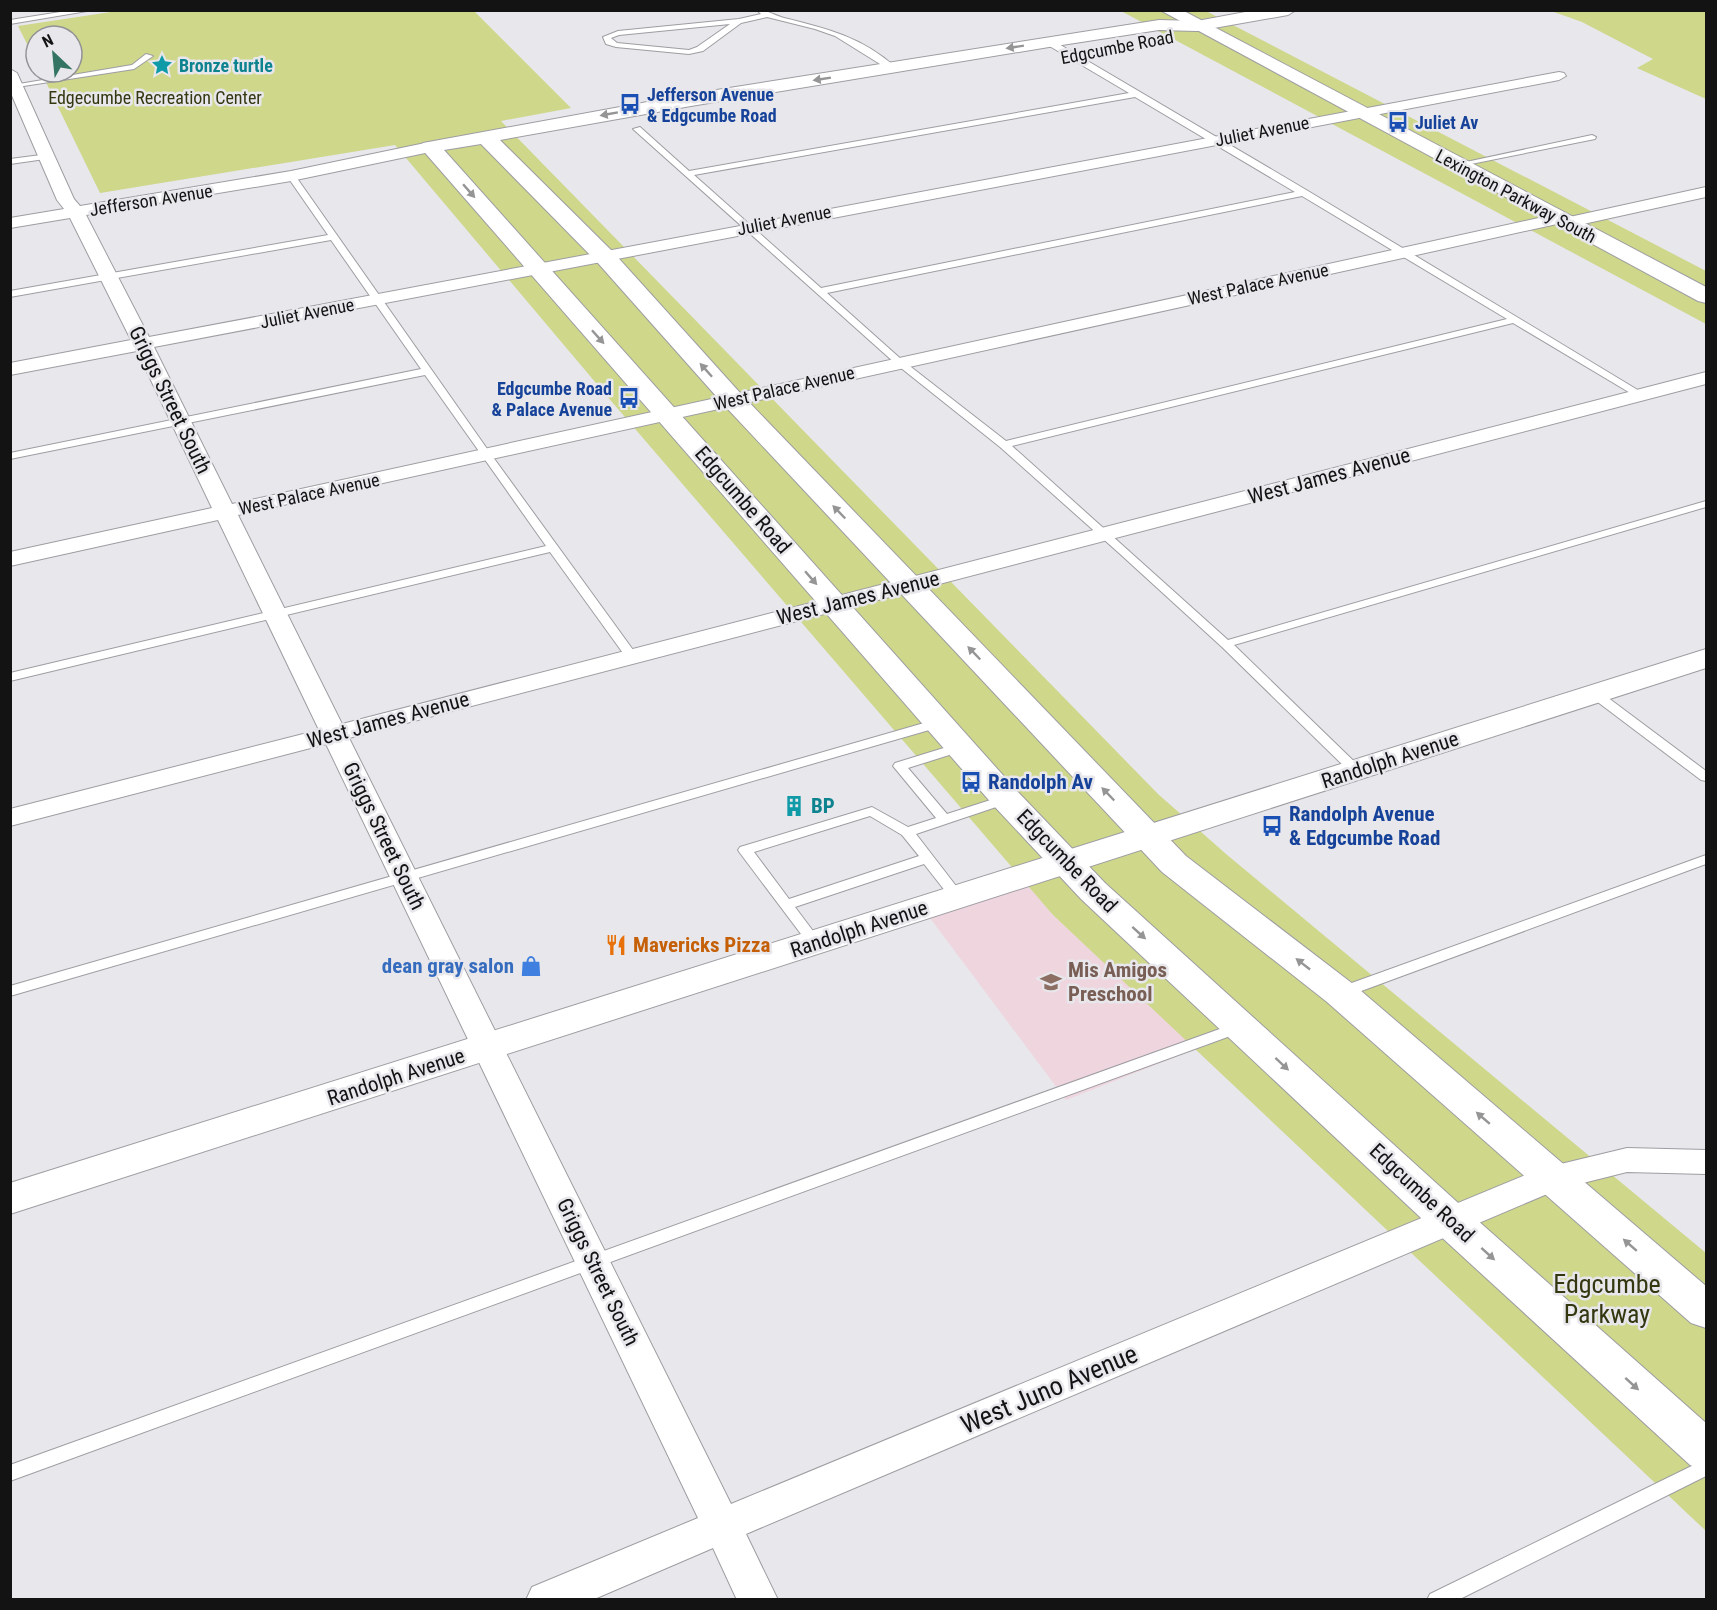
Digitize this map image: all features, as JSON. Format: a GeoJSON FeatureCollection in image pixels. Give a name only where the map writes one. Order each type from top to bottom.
{"type":"FeatureCollection","features":[{"type":"Feature","properties":{"kind":"street","name":"Lexington Parkway South"},"geometry":{"type":"LineString","coordinates":[[1168,10],[1707,297]]}},
{"type":"Feature","properties":{"kind":"street"},"geometry":{"type":"LineString","coordinates":[[1197,26],[1288,10]]}},
{"type":"Feature","properties":{"kind":"street","name":"Edgcumbe Road"},"geometry":{"type":"LineString","coordinates":[[435,153],[891,67],[1159,25],[1197,26]]}},
{"type":"Feature","properties":{"kind":"street","name":"Edgcumbe Road"},"geometry":{"type":"LineString","coordinates":[[962,75],[1178,36],[1197,26]]}},
{"type":"Feature","properties":{"kind":"street","name":"Juliet Avenue"},"geometry":{"type":"LineString","coordinates":[[10,369],[605,257],[747,227],[1559,76]]}},
{"type":"Feature","properties":{"kind":"street","name":"Griggs Street South"},"geometry":{"type":"LineString","coordinates":[[16,94],[49,156],[66,200],[76,212],[143,344],[758,1599]]}},
{"type":"Feature","properties":{"kind":"street","name":"Edgcumbe Road"},"geometry":{"type":"LineString","coordinates":[[492,144],[608,134],[661,125]]}},
{"type":"Feature","properties":{"kind":"street"},"geometry":{"type":"LineString","coordinates":[[492,144],[605,257],[733,400],[1174,864],[1340,993],[1707,1311]]}},
{"type":"Feature","properties":{"kind":"street","name":"Edgcumbe Road"},"geometry":{"type":"LineString","coordinates":[[435,153],[1006,799],[1093,891],[1452,1222],[1707,1451]]}},
{"type":"Feature","properties":{"kind":"street","name":"Jefferson Avenue"},"geometry":{"type":"LineString","coordinates":[[10,223],[291,176],[338,173],[435,153]]}},
{"type":"Feature","properties":{"kind":"street","name":"West Palace Avenue"},"geometry":{"type":"LineString","coordinates":[[10,559],[1404,252],[1707,192]]}},
{"type":"Feature","properties":{"kind":"street","name":"West James Avenue"},"geometry":{"type":"LineString","coordinates":[[10,818],[1707,378]]}},
{"type":"Feature","properties":{"kind":"street","name":"Randolph Avenue"},"geometry":{"type":"LineString","coordinates":[[10,1199],[1707,658]]}},
{"type":"Feature","properties":{"kind":"street","name":"West Juno Avenue"},"geometry":{"type":"LineString","coordinates":[[546,1599],[1452,1222],[1552,1178],[1628,1160],[1707,1162]]}},
{"type":"Feature","properties":{"kind":"lane"},"geometry":{"type":"LineString","coordinates":[[10,22],[90,10]]}},
{"type":"Feature","properties":{"kind":"lane"},"geometry":{"type":"LineString","coordinates":[[739,21],[700,49],[688,52],[616,45],[607,37],[618,33],[739,21],[763,13],[837,34],[891,67]]}},
{"type":"Feature","properties":{"kind":"lane"},"geometry":{"type":"LineString","coordinates":[[1049,42],[1641,395]]}},
{"type":"Feature","properties":{"kind":"lane"},"geometry":{"type":"LineString","coordinates":[[16,94],[134,67],[149,56]]}},
{"type":"Feature","properties":{"kind":"lane"},"geometry":{"type":"LineString","coordinates":[[687,174],[1137,94]]}},
{"type":"Feature","properties":{"kind":"lane"},"geometry":{"type":"LineString","coordinates":[[638,129],[899,362],[1004,445],[1104,534],[1226,644],[1357,771]]}},
{"type":"Feature","properties":{"kind":"lane"},"geometry":{"type":"LineString","coordinates":[[1456,165],[1592,137]]}},
{"type":"Feature","properties":{"kind":"lane"},"geometry":{"type":"LineString","coordinates":[[10,162],[49,156]]}},
{"type":"Feature","properties":{"kind":"lane"},"geometry":{"type":"LineString","coordinates":[[291,176],[486,455],[632,657]]}},
{"type":"Feature","properties":{"kind":"lane"},"geometry":{"type":"LineString","coordinates":[[820,291],[1305,193]]}},
{"type":"Feature","properties":{"kind":"lane"},"geometry":{"type":"LineString","coordinates":[[10,294],[334,237]]}},
{"type":"Feature","properties":{"kind":"lane"},"geometry":{"type":"LineString","coordinates":[[1004,445],[1514,320]]}},
{"type":"Feature","properties":{"kind":"lane"},"geometry":{"type":"LineString","coordinates":[[10,456],[428,371]]}},
{"type":"Feature","properties":{"kind":"lane"},"geometry":{"type":"LineString","coordinates":[[1226,644],[1707,504]]}},
{"type":"Feature","properties":{"kind":"lane"},"geometry":{"type":"LineString","coordinates":[[10,677],[553,548]]}},
{"type":"Feature","properties":{"kind":"lane"},"geometry":{"type":"LineString","coordinates":[[1595,694],[1707,777]]}},
{"type":"Feature","properties":{"kind":"lane"},"geometry":{"type":"LineString","coordinates":[[10,991],[939,723]]}},
{"type":"Feature","properties":{"kind":"lane"},"geometry":{"type":"LineString","coordinates":[[944,819],[900,766],[960,747]]}},
{"type":"Feature","properties":{"kind":"lane"},"geometry":{"type":"LineString","coordinates":[[907,831],[1006,799]]}},
{"type":"Feature","properties":{"kind":"lane"},"geometry":{"type":"LineString","coordinates":[[815,943],[745,850],[872,811],[907,831],[958,898]]}},
{"type":"Feature","properties":{"kind":"lane"},"geometry":{"type":"LineString","coordinates":[[785,905],[928,858]]}},
{"type":"Feature","properties":{"kind":"lane"},"geometry":{"type":"LineString","coordinates":[[1340,993],[1707,860]]}},
{"type":"Feature","properties":{"kind":"lane"},"geometry":{"type":"LineString","coordinates":[[10,1473],[1241,1026]]}},
{"type":"Feature","properties":{"kind":"lane"},"geometry":{"type":"LineString","coordinates":[[1437,1599],[1707,1467]]}},
{"type":"Feature","properties":{"kind":"shaded area","name":"Mis Amigos Preschool"},"geometry":{"type":"Polygon","coordinates":[[[1025,882],[1053,915],[1196,1049],[1066,1100],[927,914],[1025,882]]]}},
{"type":"Feature","properties":{"kind":"green space","name":"Edgcumbe Parkway"},"geometry":{"type":"Polygon","coordinates":[[[124,10],[474,11],[571,108],[501,121],[1158,794],[1226,854],[1706,1253],[1706,1531],[1053,915],[612,402],[395,145],[100,193],[47,84],[84,84],[84,24],[31,24],[124,10]]]}},
{"type":"Feature","properties":{"kind":"green space"},"geometry":{"type":"Polygon","coordinates":[[[1121,11],[1206,11],[1706,271],[1706,324],[1121,11]]]}},
{"type":"Feature","properties":{"kind":"green space"},"geometry":{"type":"Polygon","coordinates":[[[1551,11],[1706,11],[1706,99],[1637,68],[1653,59],[1582,22],[1551,11]]]}},
{"type":"Feature","properties":{"kind":"green space","name":"Edgcumbe Parkway"},"geometry":{"type":"Polygon","coordinates":[[[24,25],[24,38],[18,26],[24,25]]]}},
{"type":"Feature","properties":{"kind":"place","name":"Bronze turtle"},"geometry":{"type":"Point","coordinates":[162,65]}},
{"type":"Feature","properties":{"kind":"place","name":"Jefferson Avenue & Edgcumbe Road"},"geometry":{"type":"Point","coordinates":[630,104]}},
{"type":"Feature","properties":{"kind":"place","name":"Juliet Av"},"geometry":{"type":"Point","coordinates":[1398,122]}},
{"type":"Feature","properties":{"kind":"place","name":"Edgcumbe Road & Palace Avenue"},"geometry":{"type":"Point","coordinates":[629,398]}},
{"type":"Feature","properties":{"kind":"place","name":"Randolph Av"},"geometry":{"type":"Point","coordinates":[971,782]}},
{"type":"Feature","properties":{"kind":"place","name":"BP"},"geometry":{"type":"Point","coordinates":[794,806]}},
{"type":"Feature","properties":{"kind":"place","name":"Randolph Avenue & Edgcumbe Road"},"geometry":{"type":"Point","coordinates":[1272,826]}},
{"type":"Feature","properties":{"kind":"place","name":"Mavericks Pizza"},"geometry":{"type":"Point","coordinates":[616,945]}},
{"type":"Feature","properties":{"kind":"place","name":"dean gray salon"},"geometry":{"type":"Point","coordinates":[531,966]}},
{"type":"Feature","properties":{"kind":"place","name":"Mis Amigos Preschool"},"geometry":{"type":"Point","coordinates":[1051,982]}},
{"type":"Feature","properties":{"kind":"park label","name":"Edgecumbe Recreation Center"},"geometry":{"type":"Point","coordinates":[155,97]}}]}
